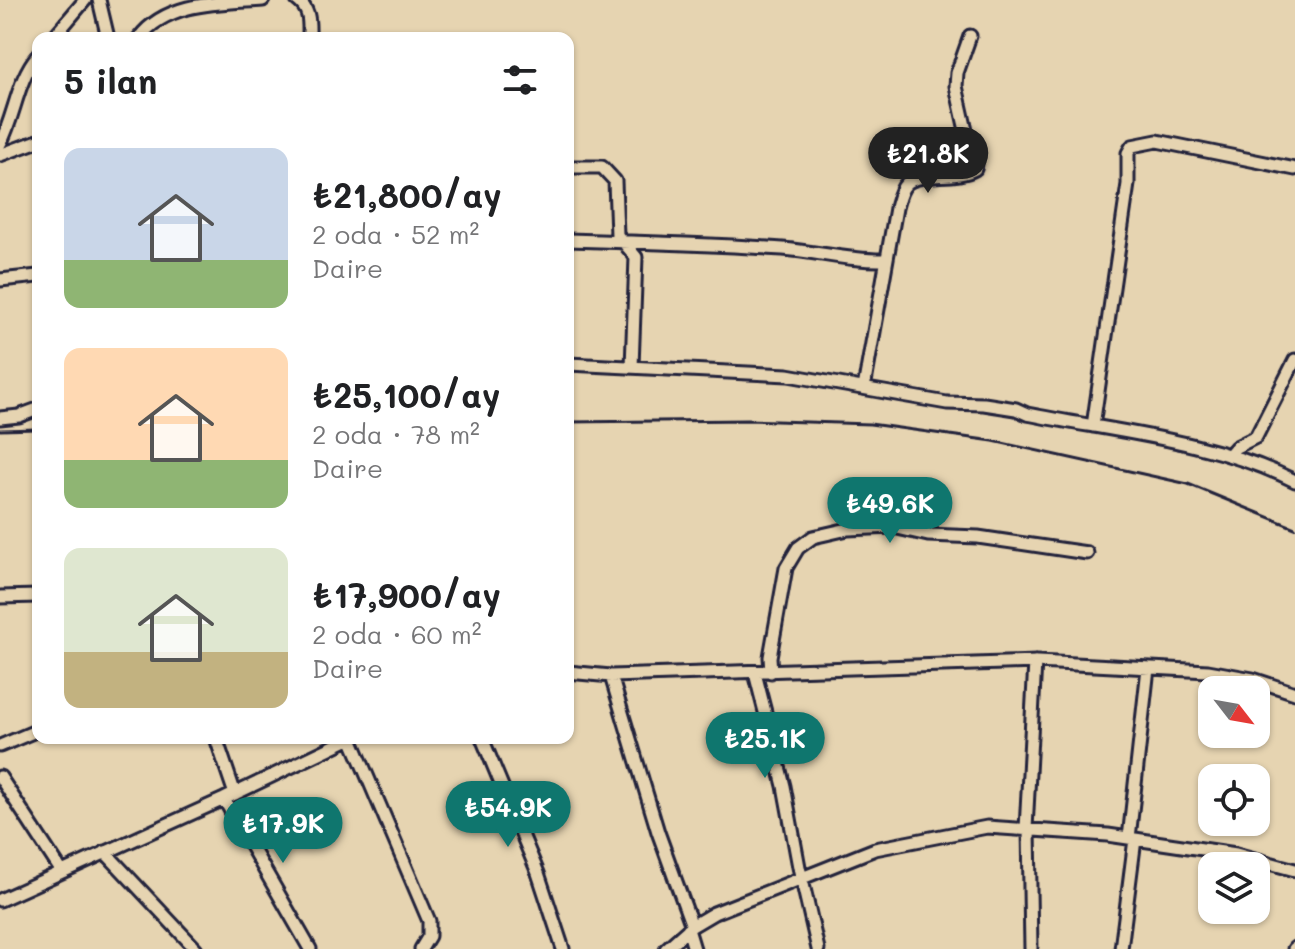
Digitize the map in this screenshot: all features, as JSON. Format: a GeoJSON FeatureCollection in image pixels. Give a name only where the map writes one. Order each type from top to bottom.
{"type":"FeatureCollection","features":[{"type":"Feature","properties":{"kind":"street"},"geometry":{"type":"LineString","coordinates":[[58,32],[85,0]]}},
{"type":"Feature","properties":{"kind":"street"},"geometry":{"type":"LineString","coordinates":[[99,0],[107,32]]}},
{"type":"Feature","properties":{"kind":"street"},"geometry":{"type":"LineString","coordinates":[[145,32],[155,21],[174,10],[263,0]]}},
{"type":"Feature","properties":{"kind":"street"},"geometry":{"type":"LineString","coordinates":[[297,0],[307,10],[309,32]]}},
{"type":"Feature","properties":{"kind":"street"},"geometry":{"type":"LineString","coordinates":[[864,388],[896,208],[907,182],[918,178],[957,175],[975,169],[956,86],[957,73],[970,36]]}},
{"type":"Feature","properties":{"kind":"street"},"geometry":{"type":"LineString","coordinates":[[0,144],[32,62]]}},
{"type":"Feature","properties":{"kind":"street"},"geometry":{"type":"LineString","coordinates":[[1093,426],[1128,184],[1128,153],[1132,146],[1157,141],[1295,169]]}},
{"type":"Feature","properties":{"kind":"street"},"geometry":{"type":"LineString","coordinates":[[0,155],[32,143]]}},
{"type":"Feature","properties":{"kind":"street"},"geometry":{"type":"LineString","coordinates":[[574,167],[602,167],[613,177],[617,186],[616,228],[620,241],[632,249],[636,257],[632,367]]}},
{"type":"Feature","properties":{"kind":"street"},"geometry":{"type":"LineString","coordinates":[[574,240],[663,241],[787,250],[859,261],[886,260]]}},
{"type":"Feature","properties":{"kind":"street"},"geometry":{"type":"LineString","coordinates":[[0,280],[32,277]]}},
{"type":"Feature","properties":{"kind":"street"},"geometry":{"type":"LineString","coordinates":[[1229,455],[1236,447],[1256,437],[1295,360]]}},
{"type":"Feature","properties":{"kind":"street"},"geometry":{"type":"LineString","coordinates":[[574,364],[788,375],[947,403],[1016,409],[1027,414],[1229,455],[1295,481]]}},
{"type":"Feature","properties":{"kind":"street"},"geometry":{"type":"LineString","coordinates":[[0,418],[32,411]]}},
{"type":"Feature","properties":{"kind":"street"},"geometry":{"type":"LineString","coordinates":[[771,672],[770,657],[786,568],[798,548],[813,537],[848,529],[893,527],[928,535],[978,537],[1087,553]]}},
{"type":"Feature","properties":{"kind":"street"},"geometry":{"type":"LineString","coordinates":[[0,597],[32,596]]}},
{"type":"Feature","properties":{"kind":"street"},"geometry":{"type":"LineString","coordinates":[[1031,949],[1028,829],[1035,662]]}},
{"type":"Feature","properties":{"kind":"street"},"geometry":{"type":"LineString","coordinates":[[574,673],[611,676],[755,673],[896,665],[1035,662],[1234,675],[1295,693]]}},
{"type":"Feature","properties":{"kind":"street"},"geometry":{"type":"LineString","coordinates":[[1121,949],[1148,668]]}},
{"type":"Feature","properties":{"kind":"street"},"geometry":{"type":"LineString","coordinates":[[755,673],[784,786],[818,949]]}},
{"type":"Feature","properties":{"kind":"street"},"geometry":{"type":"LineString","coordinates":[[611,676],[694,949]]}},
{"type":"Feature","properties":{"kind":"street"},"geometry":{"type":"LineString","coordinates":[[0,746],[32,733]]}},
{"type":"Feature","properties":{"kind":"street"},"geometry":{"type":"LineString","coordinates":[[217,744],[229,797],[310,949]]}},
{"type":"Feature","properties":{"kind":"street"},"geometry":{"type":"LineString","coordinates":[[0,900],[339,744]]}},
{"type":"Feature","properties":{"kind":"street"},"geometry":{"type":"LineString","coordinates":[[354,744],[429,921],[429,936],[421,949]]}},
{"type":"Feature","properties":{"kind":"street"},"geometry":{"type":"LineString","coordinates":[[484,744],[538,873],[563,949]]}},
{"type":"Feature","properties":{"kind":"street"},"geometry":{"type":"LineString","coordinates":[[0,777],[62,872]]}},
{"type":"Feature","properties":{"kind":"street"},"geometry":{"type":"LineString","coordinates":[[666,949],[690,928],[725,908],[875,849],[987,827],[1132,838],[1236,854],[1295,870]]}},
{"type":"Feature","properties":{"kind":"street"},"geometry":{"type":"LineString","coordinates":[[105,852],[196,949]]}},
{"type":"Feature","properties":{"kind":"railway"},"geometry":{"type":"LineString","coordinates":[[574,422],[747,420],[870,424],[993,441],[1188,484],[1295,528]]}},
{"type":"Feature","properties":{"kind":"railway"},"geometry":{"type":"LineString","coordinates":[[0,430],[32,429]]}}]}
